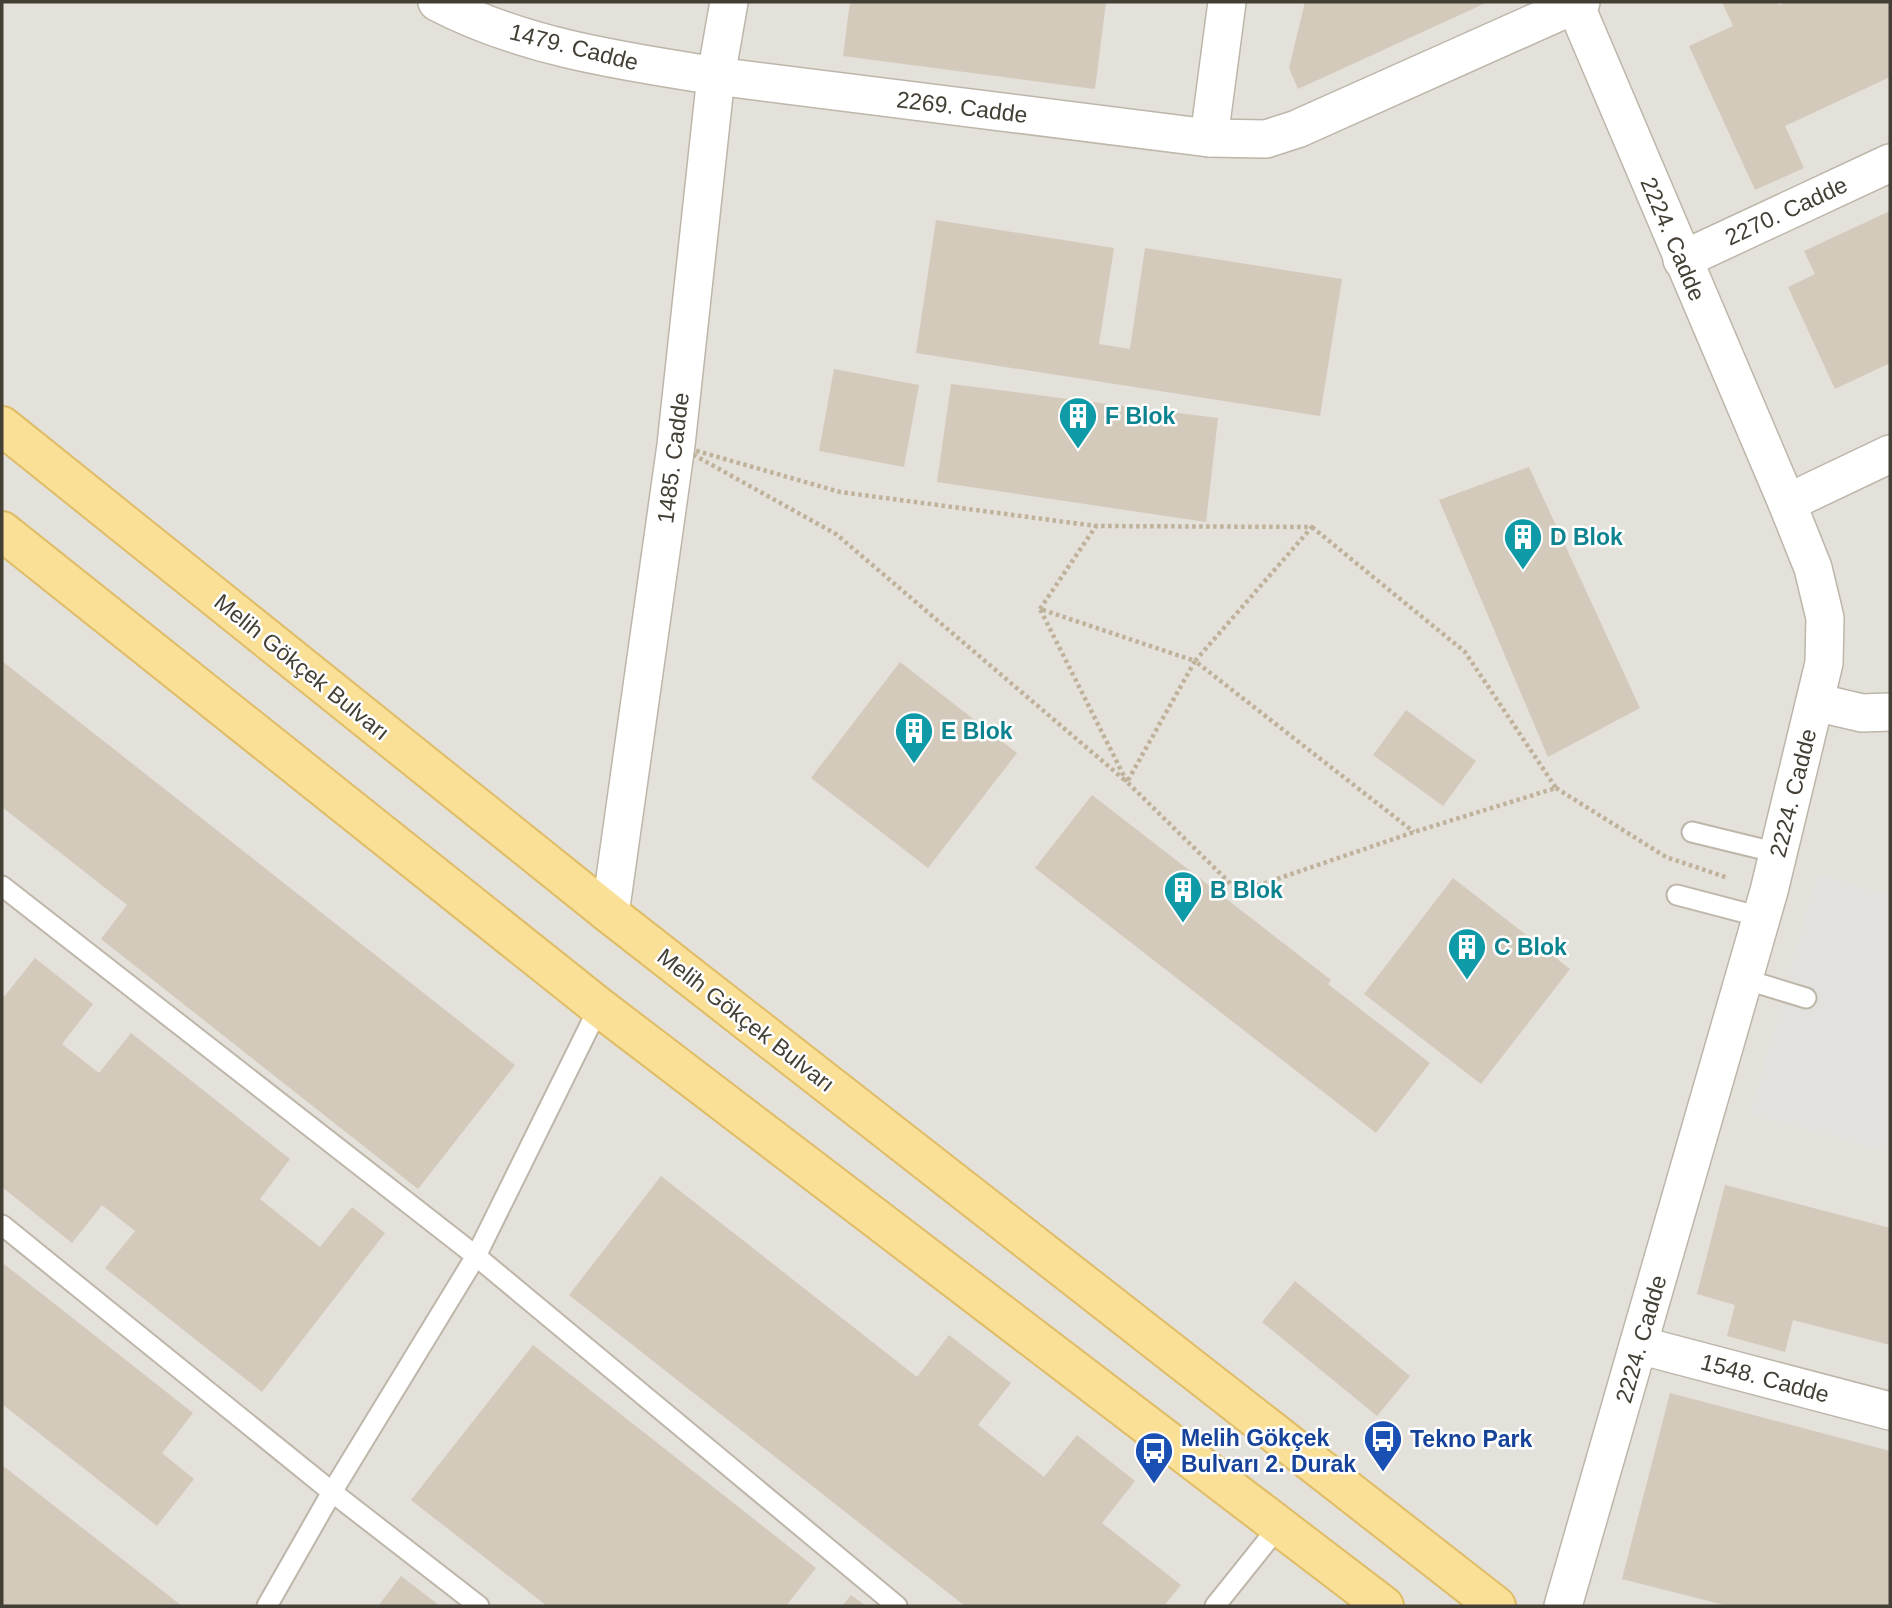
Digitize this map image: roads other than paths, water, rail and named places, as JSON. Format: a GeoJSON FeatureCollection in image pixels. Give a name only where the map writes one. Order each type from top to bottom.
{"type":"FeatureCollection","features":[{"type":"Feature","properties":{"kind":"main road","name":"Melih Gökçek Bulvarı"},"geometry":{"type":"LineString","coordinates":[[2,426],[610,914],[1496,1606]]}},
{"type":"Feature","properties":{"kind":"main road"},"geometry":{"type":"LineString","coordinates":[[2,531],[599,1007],[1384,1606]]}},
{"type":"Feature","properties":{"kind":"street","name":"1479. Cadde"},"geometry":{"type":"LineString","coordinates":[[437,2],[489,26],[558,47],[716,76]]}},
{"type":"Feature","properties":{"kind":"street","name":"1485. Cadde"},"geometry":{"type":"LineString","coordinates":[[610,914],[676,445],[716,76],[729,2]]}},
{"type":"Feature","properties":{"kind":"street"},"geometry":{"type":"LineString","coordinates":[[1209,138],[1227,2]]}},
{"type":"Feature","properties":{"kind":"street","name":"2269. Cadde"},"geometry":{"type":"LineString","coordinates":[[716,76],[1209,138],[1266,139],[1297,130],[1577,3]]}},
{"type":"Feature","properties":{"kind":"street","name":"2224. Cadde"},"geometry":{"type":"LineString","coordinates":[[1563,1606],[1765,904],[1824,663],[1825,618],[1812,568],[1787,503],[1682,260],[1577,3]]}},
{"type":"Feature","properties":{"kind":"street","name":"2270. Cadde"},"geometry":{"type":"LineString","coordinates":[[1682,260],[1890,163]]}},
{"type":"Feature","properties":{"kind":"street"},"geometry":{"type":"LineString","coordinates":[[1787,503],[1890,454]]}},
{"type":"Feature","properties":{"kind":"street"},"geometry":{"type":"LineString","coordinates":[[1815,702],[1862,713],[1890,712]]}},
{"type":"Feature","properties":{"kind":"street","name":"1548. Cadde"},"geometry":{"type":"LineString","coordinates":[[1639,1345],[1890,1411]]}},
{"type":"Feature","properties":{"kind":"lane"},"geometry":{"type":"LineString","coordinates":[[1692,832],[1778,853]]}},
{"type":"Feature","properties":{"kind":"lane"},"geometry":{"type":"LineString","coordinates":[[2,886],[476,1256],[897,1606]]}},
{"type":"Feature","properties":{"kind":"lane"},"geometry":{"type":"LineString","coordinates":[[1677,895],[1765,904]]}},
{"type":"Feature","properties":{"kind":"lane"},"geometry":{"type":"LineString","coordinates":[[1744,979],[1806,998]]}},
{"type":"Feature","properties":{"kind":"lane"},"geometry":{"type":"LineString","coordinates":[[267,1606],[332,1492],[476,1256],[599,1007]]}},
{"type":"Feature","properties":{"kind":"lane"},"geometry":{"type":"LineString","coordinates":[[2,1225],[332,1492],[478,1606]]}},
{"type":"Feature","properties":{"kind":"lane"},"geometry":{"type":"LineString","coordinates":[[1215,1606],[1279,1526]]}},
{"type":"Feature","properties":{"kind":"place","name":"F Blok"},"geometry":{"type":"Point","coordinates":[1078,450]}},
{"type":"Feature","properties":{"kind":"place","name":"D Blok"},"geometry":{"type":"Point","coordinates":[1523,571]}},
{"type":"Feature","properties":{"kind":"place","name":"E Blok"},"geometry":{"type":"Point","coordinates":[914,765]}},
{"type":"Feature","properties":{"kind":"place","name":"B Blok"},"geometry":{"type":"Point","coordinates":[1183,924]}},
{"type":"Feature","properties":{"kind":"place","name":"C Blok"},"geometry":{"type":"Point","coordinates":[1467,981]}},
{"type":"Feature","properties":{"kind":"place","name":"Tekno Park"},"geometry":{"type":"Point","coordinates":[1383,1473]}},
{"type":"Feature","properties":{"kind":"place","name":"Melih Gökçek Bulvarı 2. Durak"},"geometry":{"type":"Point","coordinates":[1154,1485]}}]}
